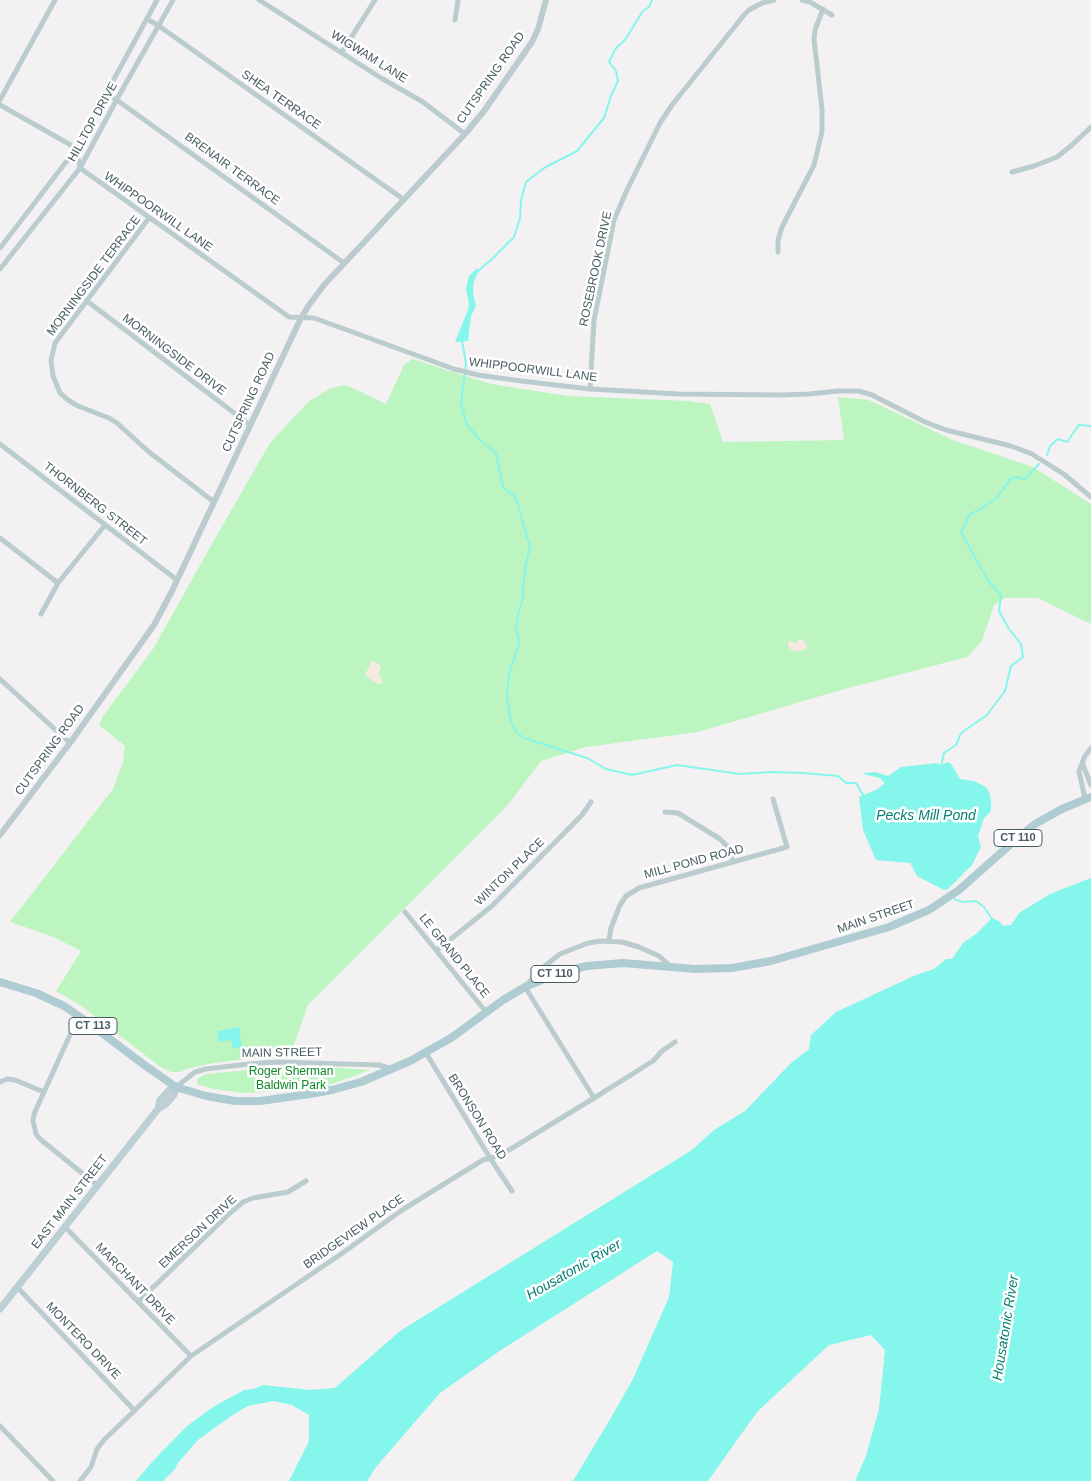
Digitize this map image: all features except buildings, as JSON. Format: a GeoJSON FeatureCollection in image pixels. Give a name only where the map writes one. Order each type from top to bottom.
{"type":"FeatureCollection","features":[{"type":"Feature","properties":{"kind":"main road","name":"MAIN STREET"},"geometry":{"type":"LineString","coordinates":[[0,982],[49,998],[80,1016],[176,1087],[235,1101],[260,1101],[291,1097],[332,1090],[361,1082],[393,1069],[451,1038],[486,1012],[525,987],[546,977],[587,966],[623,962],[715,970],[746,966],[771,961],[889,927],[928,910],[952,895],[1035,824],[1062,809],[1088,798]]}},
{"type":"Feature","properties":{"kind":"main road","name":"EAST MAIN STREET"},"geometry":{"type":"LineString","coordinates":[[0,1309],[158,1109],[166,1104],[174,1094],[176,1087]]}},
{"type":"Feature","properties":{"kind":"street"},"geometry":{"type":"LineString","coordinates":[[0,100],[55,0]]}},
{"type":"Feature","properties":{"kind":"street","name":"HILLTOP DRIVE"},"geometry":{"type":"LineString","coordinates":[[0,248],[76,149],[157,0]]}},
{"type":"Feature","properties":{"kind":"street","name":"HILLTOP DRIVE"},"geometry":{"type":"LineString","coordinates":[[0,269],[80,168],[173,0]]}},
{"type":"Feature","properties":{"kind":"street","name":"WIGWAM LANE"},"geometry":{"type":"LineString","coordinates":[[259,0],[381,78],[423,102],[465,134]]}},
{"type":"Feature","properties":{"kind":"street"},"geometry":{"type":"LineString","coordinates":[[342,52],[375,0]]}},
{"type":"Feature","properties":{"kind":"street"},"geometry":{"type":"LineString","coordinates":[[455,20],[458,0]]}},
{"type":"Feature","properties":{"kind":"street","name":"CUTSPRING ROAD"},"geometry":{"type":"LineString","coordinates":[[0,835],[70,743],[154,625],[301,318],[316,295],[465,134],[495,96],[532,42],[538,29],[546,0]]}},
{"type":"Feature","properties":{"kind":"street","name":"ROSEBROOK DRIVE"},"geometry":{"type":"LineString","coordinates":[[590,389],[594,320],[614,220],[627,190],[668,109],[744,15],[762,3],[774,0]]}},
{"type":"Feature","properties":{"kind":"street"},"geometry":{"type":"LineString","coordinates":[[802,0],[810,2],[832,15]]}},
{"type":"Feature","properties":{"kind":"street"},"geometry":{"type":"LineString","coordinates":[[778,252],[778,240],[782,227],[814,165],[822,132],[822,109],[814,39],[815,30],[824,9]]}},
{"type":"Feature","properties":{"kind":"street","name":"SHEA TERRACE"},"geometry":{"type":"LineString","coordinates":[[147,19],[403,199]]}},
{"type":"Feature","properties":{"kind":"street","name":"BRENAIR TERRACE"},"geometry":{"type":"LineString","coordinates":[[107,93],[344,263]]}},
{"type":"Feature","properties":{"kind":"street"},"geometry":{"type":"LineString","coordinates":[[0,105],[76,149],[80,168]]}},
{"type":"Feature","properties":{"kind":"street"},"geometry":{"type":"LineString","coordinates":[[1012,172],[1057,157],[1072,146],[1091,127]]}},
{"type":"Feature","properties":{"kind":"street","name":"WHIPPOORWILL LANE"},"geometry":{"type":"LineString","coordinates":[[80,168],[289,317],[314,318],[454,369],[521,381],[590,389],[679,394],[782,395],[838,390],[859,391],[946,430],[1011,446],[1032,454],[1054,468],[1091,497]]}},
{"type":"Feature","properties":{"kind":"street","name":"MORNINGSIDE TERRACE"},"geometry":{"type":"LineString","coordinates":[[149,218],[60,337],[51,360],[53,376],[60,393],[78,406],[117,423],[149,452],[214,502]]}},
{"type":"Feature","properties":{"kind":"street","name":"MORNINGSIDE DRIVE"},"geometry":{"type":"LineString","coordinates":[[86,301],[250,426]]}},
{"type":"Feature","properties":{"kind":"street","name":"THORNBERG STREET"},"geometry":{"type":"LineString","coordinates":[[0,444],[177,580]]}},
{"type":"Feature","properties":{"kind":"street"},"geometry":{"type":"LineString","coordinates":[[41,614],[58,583],[105,525]]}},
{"type":"Feature","properties":{"kind":"street"},"geometry":{"type":"LineString","coordinates":[[0,538],[58,583]]}},
{"type":"Feature","properties":{"kind":"street"},"geometry":{"type":"LineString","coordinates":[[0,679],[70,743]]}},
{"type":"Feature","properties":{"kind":"street","name":"MAIN STREET"},"geometry":{"type":"LineString","coordinates":[[1088,798],[1079,769],[1091,748]]}},
{"type":"Feature","properties":{"kind":"street"},"geometry":{"type":"LineString","coordinates":[[1083,765],[1091,785]]}},
{"type":"Feature","properties":{"kind":"street","name":"MILL POND ROAD"},"geometry":{"type":"LineString","coordinates":[[609,940],[610,928],[623,900],[639,888],[787,847],[773,799]]}},
{"type":"Feature","properties":{"kind":"street","name":"WINTON PLACE"},"geometry":{"type":"LineString","coordinates":[[437,950],[492,906],[582,815],[591,802]]}},
{"type":"Feature","properties":{"kind":"street"},"geometry":{"type":"LineString","coordinates":[[666,812],[678,812],[720,839],[728,847],[733,862]]}},
{"type":"Feature","properties":{"kind":"street","name":"LE GRAND PLACE"},"geometry":{"type":"LineString","coordinates":[[405,912],[486,1012]]}},
{"type":"Feature","properties":{"kind":"street","name":"MAIN STREET"},"geometry":{"type":"LineString","coordinates":[[525,987],[545,964],[560,954],[588,943],[609,940],[622,942],[660,956],[671,966]]}},
{"type":"Feature","properties":{"kind":"street"},"geometry":{"type":"LineString","coordinates":[[525,987],[594,1098]]}},
{"type":"Feature","properties":{"kind":"street"},"geometry":{"type":"LineString","coordinates":[[80,1016],[34,1114],[33,1121],[36,1134],[98,1186]]}},
{"type":"Feature","properties":{"kind":"street","name":"BRIDGEVIEW PLACE"},"geometry":{"type":"LineString","coordinates":[[80,1481],[90,1467],[97,1449],[104,1440],[191,1356],[344,1252],[402,1210],[482,1160],[509,1150],[594,1098],[653,1060],[675,1042]]}},
{"type":"Feature","properties":{"kind":"street","name":"BRONSON ROAD"},"geometry":{"type":"LineString","coordinates":[[426,1053],[512,1191]]}},
{"type":"Feature","properties":{"kind":"street","name":"MAIN STREET"},"geometry":{"type":"LineString","coordinates":[[176,1087],[195,1072],[249,1064],[277,1062],[379,1065],[393,1069]]}},
{"type":"Feature","properties":{"kind":"street"},"geometry":{"type":"LineString","coordinates":[[0,1082],[7,1079],[15,1080],[44,1092]]}},
{"type":"Feature","properties":{"kind":"street","name":"EMERSON DRIVE"},"geometry":{"type":"LineString","coordinates":[[139,1301],[237,1206],[248,1199],[288,1192],[306,1181]]}},
{"type":"Feature","properties":{"kind":"street","name":"MARCHANT DRIVE"},"geometry":{"type":"LineString","coordinates":[[65,1227],[191,1356]]}},
{"type":"Feature","properties":{"kind":"street","name":"MONTERO DRIVE"},"geometry":{"type":"LineString","coordinates":[[18,1287],[134,1410]]}},
{"type":"Feature","properties":{"kind":"street"},"geometry":{"type":"LineString","coordinates":[[0,1426],[53,1481]]}},
{"type":"Feature","properties":{"kind":"green space"},"geometry":{"type":"Polygon","coordinates":[[[412,359],[491,384],[568,396],[688,401],[710,404],[723,442],[844,440],[838,397],[869,400],[953,440],[1033,467],[1091,504],[1091,624],[1038,598],[1005,598],[994,605],[982,641],[967,657],[841,690],[698,732],[586,747],[541,761],[507,806],[308,1005],[292,1050],[275,1055],[208,1064],[180,1072],[171,1072],[159,1066],[83,1007],[56,991],[81,951],[51,936],[10,922],[113,789],[123,762],[125,746],[99,725],[103,716],[153,649],[270,443],[308,402],[331,388],[346,385],[386,404],[404,365],[412,359]]]}},
{"type":"Feature","properties":{"kind":"green space","name":"Roger Sherman Baldwin Park"},"geometry":{"type":"Polygon","coordinates":[[[297,1065],[370,1070],[335,1083],[293,1091],[242,1093],[213,1089],[197,1084],[198,1078],[207,1074],[297,1065]]]}},
{"type":"Feature","properties":{"kind":"sand"},"geometry":{"type":"Polygon","coordinates":[[[801,639],[807,646],[806,649],[797,652],[790,649],[788,642],[796,643],[801,639]]]}},
{"type":"Feature","properties":{"kind":"sand"},"geometry":{"type":"Polygon","coordinates":[[[371,661],[380,665],[381,668],[378,674],[381,677],[381,684],[366,676],[365,673],[371,661]]]}},
{"type":"Feature","properties":{"kind":"water"},"geometry":{"type":"Polygon","coordinates":[[[477,268],[478,273],[474,281],[473,293],[476,306],[471,316],[468,341],[455,342],[468,310],[469,304],[466,289],[469,276],[477,268]]]}},
{"type":"Feature","properties":{"kind":"water","name":"Pecks Mill Pond"},"geometry":{"type":"Polygon","coordinates":[[[948,762],[952,765],[960,779],[974,781],[986,787],[990,794],[991,811],[984,818],[978,836],[981,847],[972,865],[948,889],[944,890],[917,876],[910,863],[876,860],[863,830],[859,797],[885,784],[880,778],[864,773],[875,772],[888,776],[901,767],[937,763],[941,765],[948,762]]]}},
{"type":"Feature","properties":{"kind":"water","name":"Housatonic River"},"geometry":{"type":"Polygon","coordinates":[[[1091,878],[1091,1481],[855,1481],[866,1456],[879,1409],[885,1350],[871,1335],[829,1345],[757,1412],[708,1481],[573,1481],[633,1379],[669,1297],[673,1262],[657,1251],[501,1350],[440,1393],[376,1467],[367,1481],[289,1481],[309,1441],[309,1415],[292,1405],[273,1401],[248,1406],[198,1440],[163,1481],[136,1481],[187,1426],[213,1407],[244,1390],[254,1389],[263,1385],[310,1390],[335,1388],[400,1331],[692,1150],[714,1130],[745,1111],[790,1064],[809,1049],[811,1035],[836,1012],[916,975],[934,969],[946,959],[952,959],[963,943],[976,934],[992,918],[999,921],[1003,926],[1011,925],[1019,913],[1050,894],[1091,878]]]}},
{"type":"Feature","properties":{"kind":"water"},"geometry":{"type":"Polygon","coordinates":[[[239,1027],[242,1047],[233,1049],[231,1040],[219,1042],[217,1031],[239,1027]]]}},
{"type":"Feature","properties":{"kind":"waterway"},"geometry":{"type":"LineString","coordinates":[[478,271],[514,237],[520,218],[521,200],[526,182],[544,168],[577,151],[604,118],[618,81],[616,71],[609,62],[616,48],[625,40],[652,0]]}},
{"type":"Feature","properties":{"kind":"waterway"},"geometry":{"type":"LineString","coordinates":[[462,340],[466,364],[461,404],[467,425],[481,441],[496,453],[503,487],[516,498],[530,547],[526,564],[523,598],[516,630],[519,639],[518,647],[509,674],[507,696],[510,717],[515,731],[524,738],[587,758],[606,769],[632,775],[677,765],[740,774],[771,772],[838,776],[846,783],[856,783],[864,797]]}},
{"type":"Feature","properties":{"kind":"waterway"},"geometry":{"type":"LineString","coordinates":[[1047,455],[1050,446],[1058,439],[1067,442],[1079,425],[1091,426]]}},
{"type":"Feature","properties":{"kind":"waterway"},"geometry":{"type":"LineString","coordinates":[[941,767],[944,753],[956,745],[961,733],[987,715],[1005,691],[1011,666],[1023,657],[1021,644],[1009,629],[999,611],[1001,595],[988,581],[961,532],[970,514],[997,498],[1010,479],[1016,477],[1026,478],[1039,464]]}},
{"type":"Feature","properties":{"kind":"waterway"},"geometry":{"type":"LineString","coordinates":[[954,898],[963,902],[976,901],[984,907],[992,919]]}}]}
